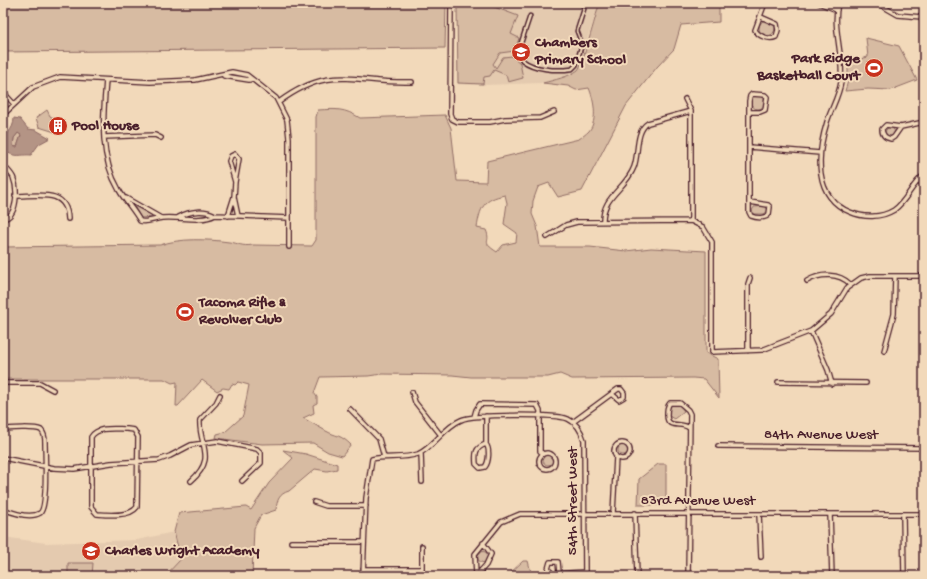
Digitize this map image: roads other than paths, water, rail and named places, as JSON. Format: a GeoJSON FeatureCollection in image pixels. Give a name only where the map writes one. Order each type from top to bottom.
{"type":"FeatureCollection","features":[{"type":"Feature","properties":{"kind":"street"},"geometry":{"type":"LineString","coordinates":[[451,3],[450,114],[452,119],[458,122],[540,118],[554,112]]}},
{"type":"Feature","properties":{"kind":"street"},"geometry":{"type":"LineString","coordinates":[[530,16],[519,49],[522,60],[530,65],[555,70],[572,69],[576,65],[582,44],[577,31],[584,9],[582,3]]}},
{"type":"Feature","properties":{"kind":"street"},"geometry":{"type":"LineString","coordinates":[[760,17],[777,24],[776,36],[770,39],[756,32],[756,27],[765,3]]}},
{"type":"Feature","properties":{"kind":"street"},"geometry":{"type":"LineString","coordinates":[[819,3],[836,10]]}},
{"type":"Feature","properties":{"kind":"street"},"geometry":{"type":"LineString","coordinates":[[838,3],[836,10],[836,21],[841,82],[827,122],[820,153],[820,173],[828,193],[843,209],[860,215],[876,216],[895,209],[904,200],[917,182],[924,176]]}},
{"type":"Feature","properties":{"kind":"street"},"geometry":{"type":"LineString","coordinates":[[877,3],[898,14],[922,17]]}},
{"type":"Feature","properties":{"kind":"street"},"geometry":{"type":"LineString","coordinates":[[924,6],[922,17],[924,28]]}},
{"type":"Feature","properties":{"kind":"street"},"geometry":{"type":"LineString","coordinates":[[3,115],[33,87],[54,78],[68,76],[106,80],[167,82],[224,76],[237,72],[247,75],[279,102],[287,120],[289,132],[289,247]]}},
{"type":"Feature","properties":{"kind":"street"},"geometry":{"type":"LineString","coordinates":[[279,102],[304,86],[333,77],[389,82],[412,82]]}},
{"type":"Feature","properties":{"kind":"street"},"geometry":{"type":"LineString","coordinates":[[106,80],[104,137],[109,168],[124,197],[140,221],[179,217],[187,219],[210,218],[215,215]]}},
{"type":"Feature","properties":{"kind":"street"},"geometry":{"type":"LineString","coordinates":[[3,92],[14,104]]}},
{"type":"Feature","properties":{"kind":"street"},"geometry":{"type":"LineString","coordinates":[[749,112],[760,112],[766,110],[767,97],[765,95],[752,94],[750,96],[749,112],[749,147],[750,202],[751,216],[766,217],[769,214],[770,208],[768,205],[750,202]]}},
{"type":"Feature","properties":{"kind":"street"},"geometry":{"type":"LineString","coordinates":[[685,100],[691,111],[691,221]]}},
{"type":"Feature","properties":{"kind":"street"},"geometry":{"type":"LineString","coordinates":[[603,222],[603,213],[606,204],[629,177],[635,166],[642,128],[648,123],[691,111]]}},
{"type":"Feature","properties":{"kind":"street"},"geometry":{"type":"LineString","coordinates":[[901,127],[891,139],[884,136],[882,133],[882,130],[886,125],[901,127],[924,122],[924,128]]}},
{"type":"Feature","properties":{"kind":"street"},"geometry":{"type":"LineString","coordinates":[[104,137],[155,135],[161,138]]}},
{"type":"Feature","properties":{"kind":"street"},"geometry":{"type":"LineString","coordinates":[[749,147],[820,153]]}},
{"type":"Feature","properties":{"kind":"street"},"geometry":{"type":"LineString","coordinates":[[228,216],[234,197],[239,163],[239,156],[235,154],[231,156],[229,161],[235,182]]}},
{"type":"Feature","properties":{"kind":"street"},"geometry":{"type":"LineString","coordinates":[[3,165],[14,179],[15,196],[12,214],[3,219]]}},
{"type":"Feature","properties":{"kind":"street"},"geometry":{"type":"LineString","coordinates":[[15,196],[57,197],[68,207],[68,219]]}},
{"type":"Feature","properties":{"kind":"street"},"geometry":{"type":"LineString","coordinates":[[124,197],[162,218]]}},
{"type":"Feature","properties":{"kind":"street"},"geometry":{"type":"LineString","coordinates":[[234,197],[238,216]]}},
{"type":"Feature","properties":{"kind":"street"},"geometry":{"type":"LineString","coordinates":[[179,217],[186,213],[209,211],[215,215],[289,218]]}},
{"type":"Feature","properties":{"kind":"street"},"geometry":{"type":"LineString","coordinates":[[547,237],[571,223],[691,221],[703,227],[712,242],[712,352],[762,350],[811,331],[831,314],[843,292],[850,284],[870,276],[924,276]]}},
{"type":"Feature","properties":{"kind":"street"},"geometry":{"type":"LineString","coordinates":[[808,281],[817,276],[838,276],[845,279],[850,284]]}},
{"type":"Feature","properties":{"kind":"street"},"geometry":{"type":"LineString","coordinates":[[884,351],[894,314],[895,276]]}},
{"type":"Feature","properties":{"kind":"street"},"geometry":{"type":"LineString","coordinates":[[748,351],[748,284],[750,278]]}},
{"type":"Feature","properties":{"kind":"street"},"geometry":{"type":"LineString","coordinates":[[811,331],[828,370],[832,384]]}},
{"type":"Feature","properties":{"kind":"street"},"geometry":{"type":"LineString","coordinates":[[778,382],[832,384],[866,383]]}},
{"type":"Feature","properties":{"kind":"street"},"geometry":{"type":"LineString","coordinates":[[3,383],[40,383],[53,390]]}},
{"type":"Feature","properties":{"kind":"street"},"geometry":{"type":"LineString","coordinates":[[412,392],[416,402],[440,434]]}},
{"type":"Feature","properties":{"kind":"street"},"geometry":{"type":"LineString","coordinates":[[363,576],[366,506],[372,459],[384,457],[410,457],[421,453],[440,434],[460,420],[474,417],[560,417],[573,422],[612,394]]}},
{"type":"Feature","properties":{"kind":"street"},"geometry":{"type":"LineString","coordinates":[[191,481],[197,476],[203,465],[205,456],[200,420],[216,403],[220,395]]}},
{"type":"Feature","properties":{"kind":"street"},"geometry":{"type":"LineString","coordinates":[[688,576],[689,428],[688,410],[678,402],[670,403],[667,416],[669,423],[672,425],[685,425],[689,428]]}},
{"type":"Feature","properties":{"kind":"street"},"geometry":{"type":"LineString","coordinates":[[474,417],[480,404],[537,405],[540,408],[540,451],[543,454]]}},
{"type":"Feature","properties":{"kind":"street"},"geometry":{"type":"LineString","coordinates":[[350,409],[379,440],[384,457]]}},
{"type":"Feature","properties":{"kind":"street"},"geometry":{"type":"LineString","coordinates":[[486,416],[486,444],[488,447],[487,464],[485,467],[480,468],[476,464],[476,451],[478,447],[486,444]]}},
{"type":"Feature","properties":{"kind":"street","name":"54th Street West"},"geometry":{"type":"LineString","coordinates":[[573,422],[579,428],[584,440],[585,574]]}},
{"type":"Feature","properties":{"kind":"street"},"geometry":{"type":"LineString","coordinates":[[3,430],[14,428],[41,430],[45,440],[44,508],[39,513],[19,514],[3,510]]}},
{"type":"Feature","properties":{"kind":"street"},"geometry":{"type":"LineString","coordinates":[[103,430],[132,430],[137,432],[137,463],[138,499],[136,509],[131,512],[108,514],[94,512],[91,507],[90,439],[93,434],[96,431],[103,430]]}},
{"type":"Feature","properties":{"kind":"street"},"geometry":{"type":"LineString","coordinates":[[3,458],[69,470],[111,463],[137,463],[165,459],[187,447],[204,442],[222,441],[257,449],[261,453],[260,463],[242,481]]}},
{"type":"Feature","properties":{"kind":"street"},"geometry":{"type":"LineString","coordinates":[[613,513],[616,457],[614,451],[617,446],[624,443],[628,446],[630,452],[627,456],[620,460],[616,457]]}},
{"type":"Feature","properties":{"kind":"street","name":"84th Avenue West"},"geometry":{"type":"LineString","coordinates":[[718,446],[924,448]]}},
{"type":"Feature","properties":{"kind":"street"},"geometry":{"type":"LineString","coordinates":[[421,453],[422,482]]}},
{"type":"Feature","properties":{"kind":"street"},"geometry":{"type":"LineString","coordinates":[[550,453],[554,456],[555,461],[552,467],[547,468],[541,464],[540,459],[543,454],[550,453]]}},
{"type":"Feature","properties":{"kind":"street"},"geometry":{"type":"LineString","coordinates":[[314,502],[326,506],[366,506]]}},
{"type":"Feature","properties":{"kind":"street","name":"83rd Avenue West"},"geometry":{"type":"LineString","coordinates":[[476,576],[475,554],[501,522],[514,515],[585,513],[924,514]]}},
{"type":"Feature","properties":{"kind":"street"},"geometry":{"type":"LineString","coordinates":[[636,513],[637,576]]}},
{"type":"Feature","properties":{"kind":"street"},"geometry":{"type":"LineString","coordinates":[[759,514],[761,557]]}},
{"type":"Feature","properties":{"kind":"street"},"geometry":{"type":"LineString","coordinates":[[830,514],[832,576]]}},
{"type":"Feature","properties":{"kind":"street"},"geometry":{"type":"LineString","coordinates":[[903,514],[904,576]]}},
{"type":"Feature","properties":{"kind":"street"},"geometry":{"type":"LineString","coordinates":[[291,542],[364,542]]}},
{"type":"Feature","properties":{"kind":"street","name":"83rd Avenue West"},"geometry":{"type":"LineString","coordinates":[[476,576],[486,565],[491,554],[483,543]]}},
{"type":"Feature","properties":{"kind":"street"},"geometry":{"type":"LineString","coordinates":[[363,570],[422,569],[422,546]]}},
{"type":"Feature","properties":{"kind":"street"},"geometry":{"type":"LineString","coordinates":[[560,573],[585,574]]}},
{"type":"Feature","properties":{"kind":"place","name":"Chambers Primary School"},"geometry":{"type":"Point","coordinates":[521,52]}},
{"type":"Feature","properties":{"kind":"place","name":"Park Ridge Basketball Court"},"geometry":{"type":"Point","coordinates":[874,68]}},
{"type":"Feature","properties":{"kind":"place","name":"Pool House"},"geometry":{"type":"Point","coordinates":[58,126]}},
{"type":"Feature","properties":{"kind":"place","name":"Tacoma Rifle & Revolver Club"},"geometry":{"type":"Point","coordinates":[185,312]}},
{"type":"Feature","properties":{"kind":"place","name":"Charles Wright Academy"},"geometry":{"type":"Point","coordinates":[91,551]}}]}
